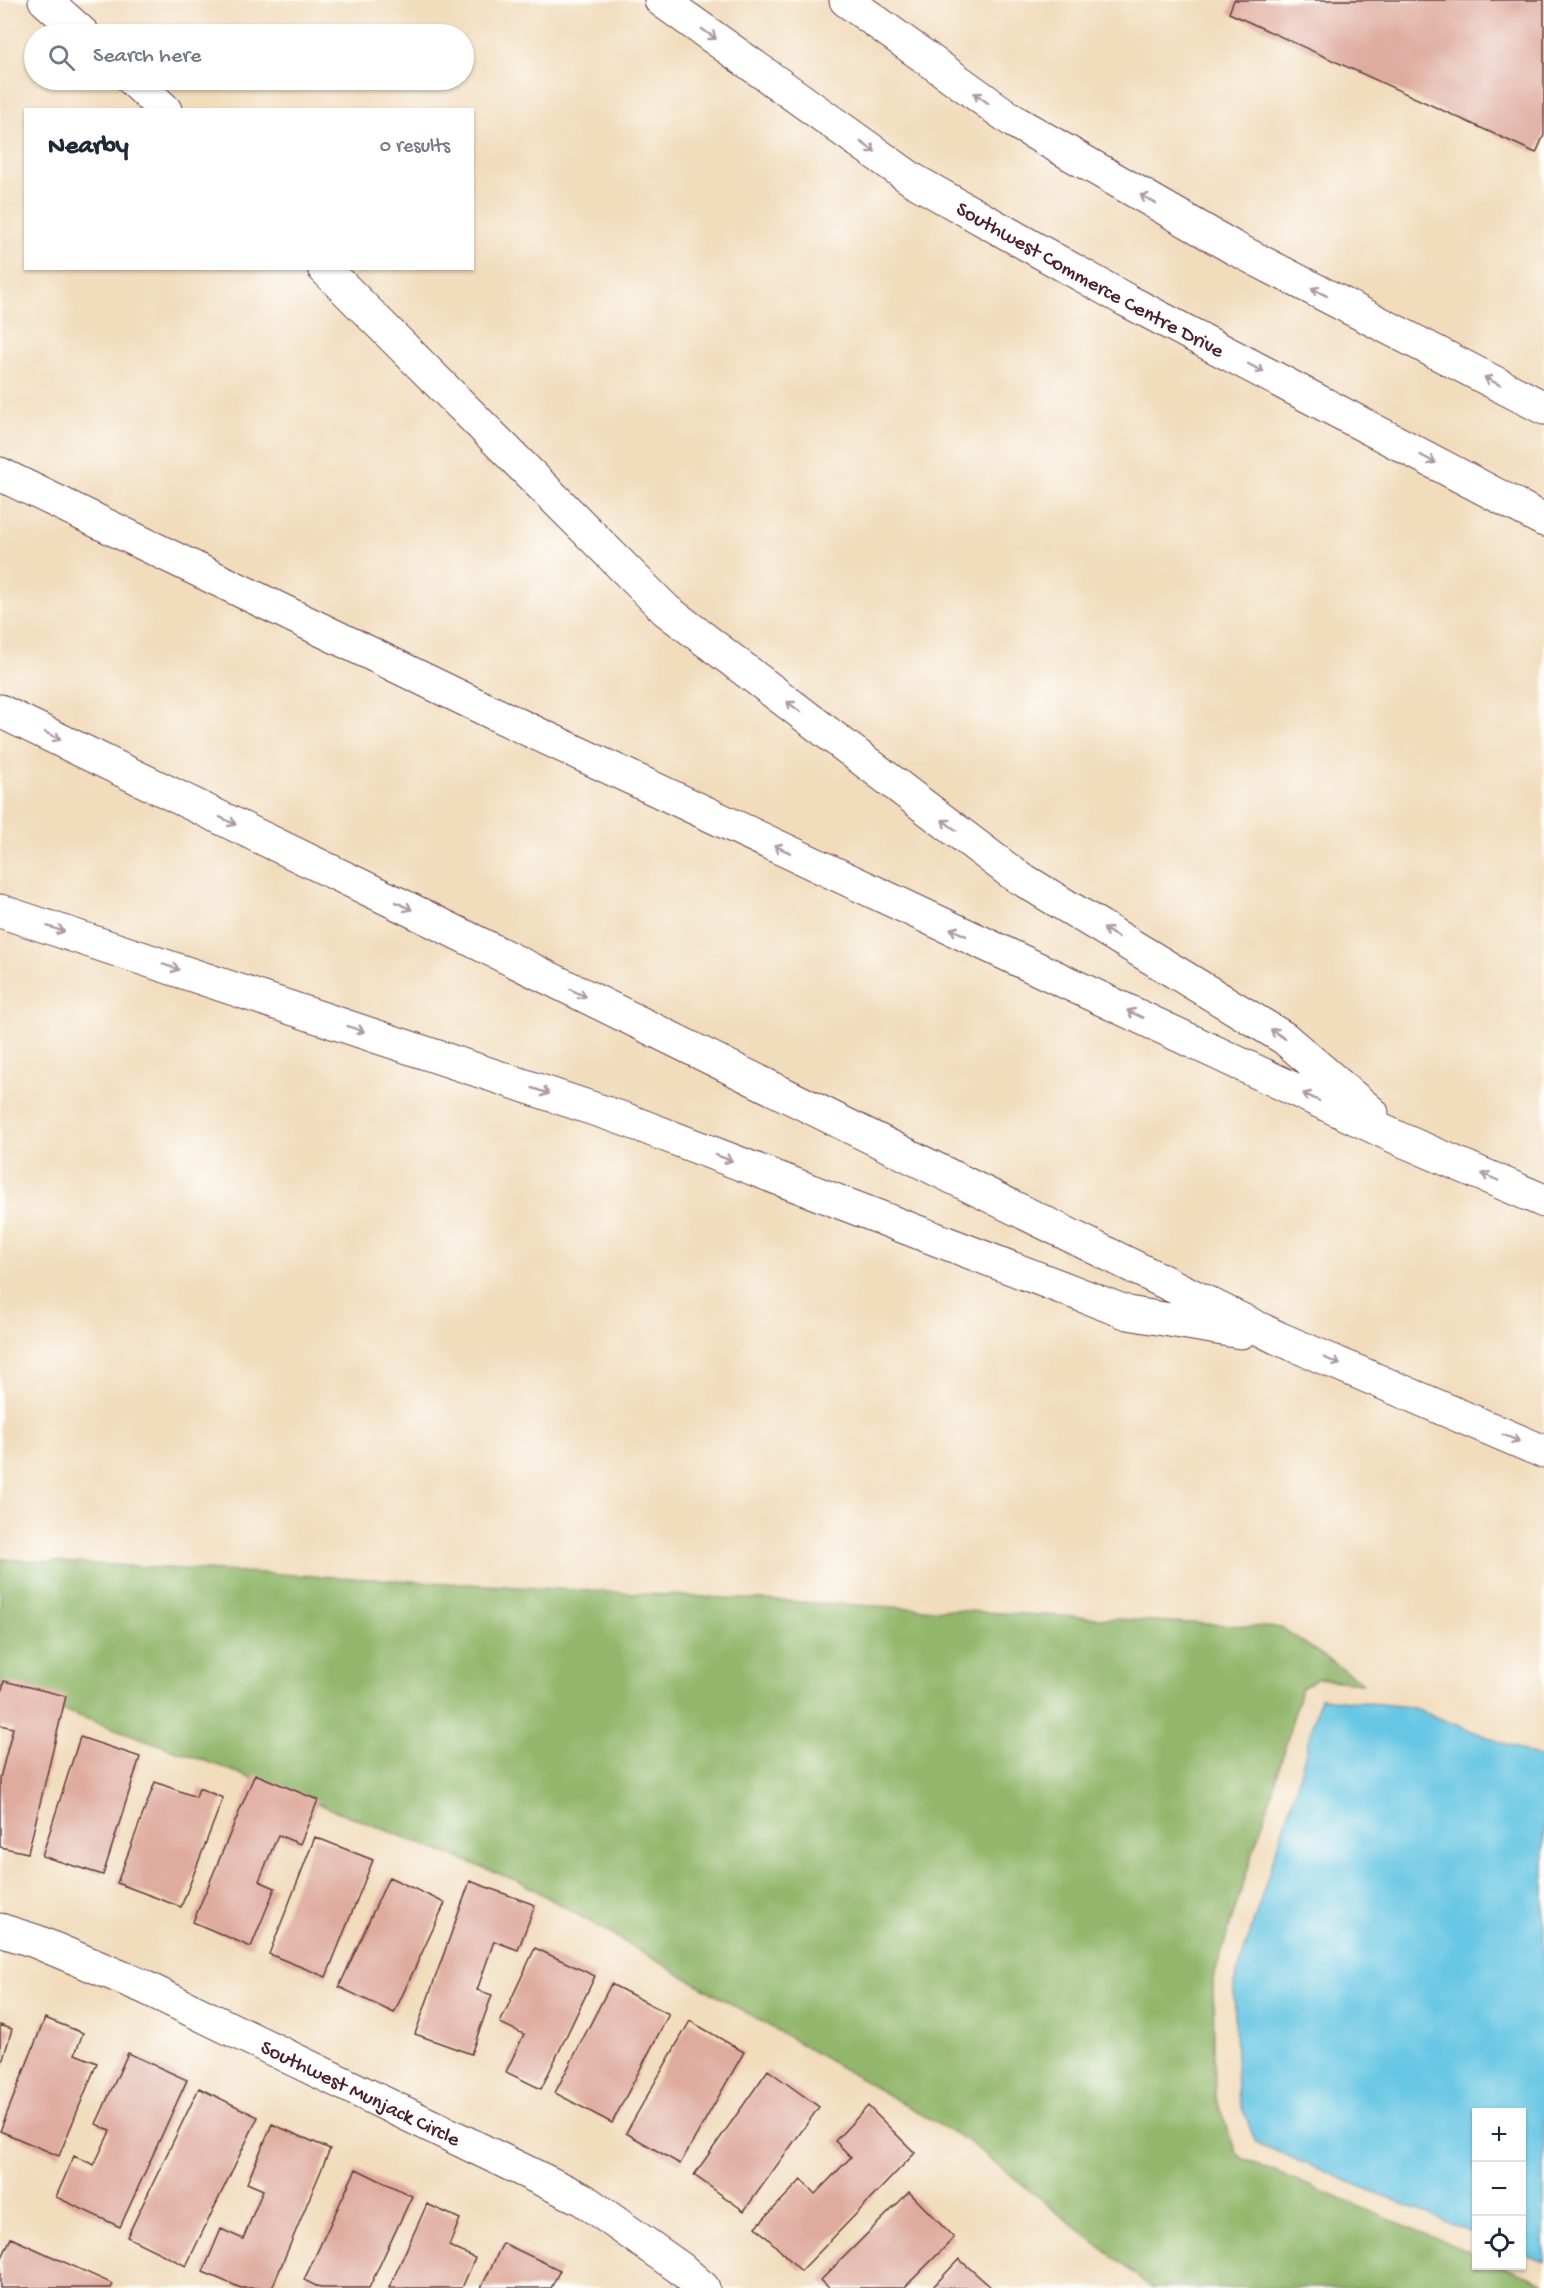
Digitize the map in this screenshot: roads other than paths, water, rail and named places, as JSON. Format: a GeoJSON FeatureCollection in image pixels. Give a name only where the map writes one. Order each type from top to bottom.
{"type":"FeatureCollection","features":[{"type":"Feature","properties":{"kind":"main road"},"geometry":{"type":"LineString","coordinates":[[45,0],[73,24]]}},
{"type":"Feature","properties":{"kind":"main road","name":"Southwest Commerce Centre Drive"},"geometry":{"type":"LineString","coordinates":[[661,0],[913,180],[1126,300],[1544,520]]}},
{"type":"Feature","properties":{"kind":"main road"},"geometry":{"type":"LineString","coordinates":[[846,0],[1015,122],[1234,248],[1544,408]]}},
{"type":"Feature","properties":{"kind":"main road"},"geometry":{"type":"LineString","coordinates":[[144,90],[163,108]]}},
{"type":"Feature","properties":{"kind":"main road"},"geometry":{"type":"LineString","coordinates":[[326,270],[666,610],[1012,873],[1284,1038],[1402,1140]]}},
{"type":"Feature","properties":{"kind":"main road"},"geometry":{"type":"LineString","coordinates":[[0,474],[490,712],[1402,1140],[1544,1201]]}},
{"type":"Feature","properties":{"kind":"main road"},"geometry":{"type":"LineString","coordinates":[[0,711],[409,909],[1278,1338],[1544,1452]]}},
{"type":"Feature","properties":{"kind":"main road"},"geometry":{"type":"LineString","coordinates":[[0,911],[624,1119],[1128,1313],[1278,1338]]}},
{"type":"Feature","properties":{"kind":"main road","name":"Southwest Munjack Circle"},"geometry":{"type":"LineString","coordinates":[[0,1930],[35,1941],[142,1986],[582,2199],[680,2268],[704,2288]]}},
{"type":"Feature","properties":{"kind":"water"},"geometry":{"type":"Polygon","coordinates":[[[1320,1698],[1410,1707],[1544,1759],[1544,2262],[1526,2255],[1526,2108],[1472,2108],[1472,2232],[1256,2143],[1237,2094],[1234,1984],[1297,1785],[1320,1698]]]}}]}
